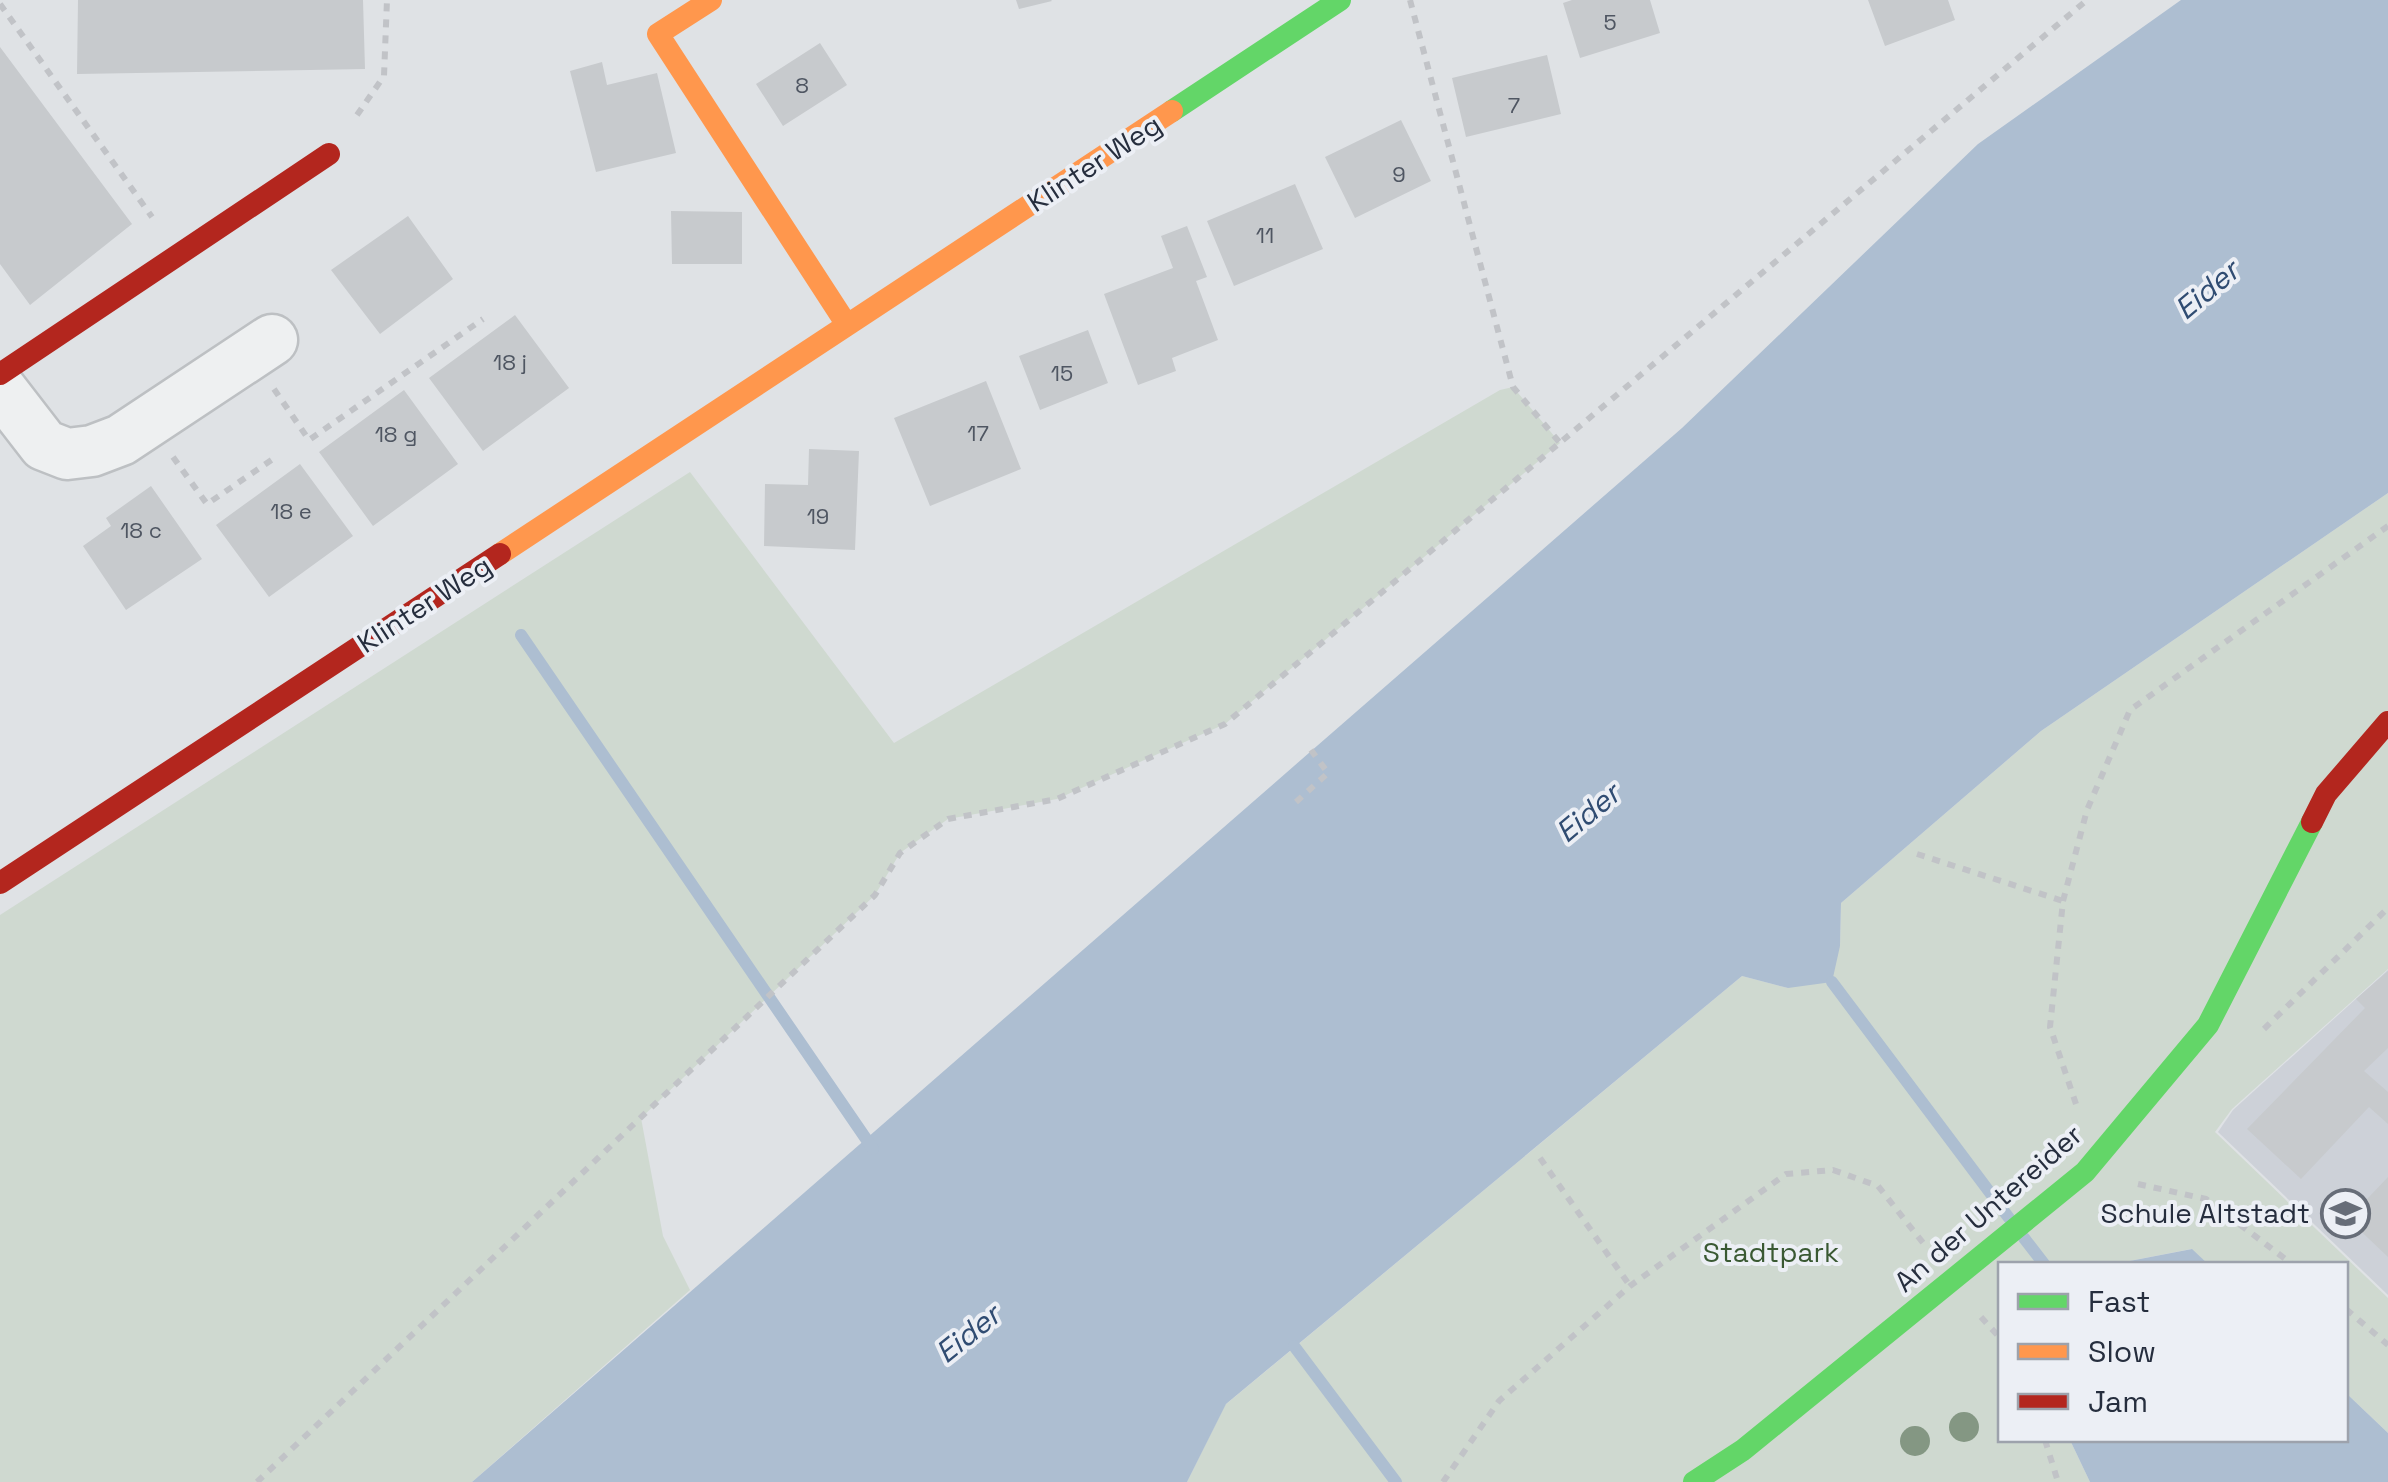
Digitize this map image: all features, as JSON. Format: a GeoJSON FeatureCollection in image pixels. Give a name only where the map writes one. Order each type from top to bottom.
{"type":"FeatureCollection","features":[{"type":"Feature","properties":{"kind":"street"},"geometry":{"type":"LineString","coordinates":[[711,0],[658,34],[847,325]]}},
{"type":"Feature","properties":{"kind":"street","name":"Klinter Weg"},"geometry":{"type":"LineString","coordinates":[[0,883],[1340,0]]}},
{"type":"Feature","properties":{"kind":"street"},"geometry":{"type":"LineString","coordinates":[[0,374],[329,154]]}},
{"type":"Feature","properties":{"kind":"street"},"geometry":{"type":"LineString","coordinates":[[0,388],[44,446],[67,454],[92,451],[121,440],[262,348]]}},
{"type":"Feature","properties":{"kind":"street","name":"An der Untereider"},"geometry":{"type":"LineString","coordinates":[[1694,1482],[1744,1450],[2085,1172],[2208,1025],[2326,794],[2388,722]]}},
{"type":"Feature","properties":{"kind":"path"},"geometry":{"type":"LineString","coordinates":[[329,154],[384,76],[387,0]]}},
{"type":"Feature","properties":{"kind":"path"},"geometry":{"type":"LineString","coordinates":[[1410,0],[1513,387],[1560,443]]}},
{"type":"Feature","properties":{"kind":"path"},"geometry":{"type":"LineString","coordinates":[[257,1482],[875,895],[900,853],[948,819],[1058,799],[1225,724],[2087,0]]}},
{"type":"Feature","properties":{"kind":"path"},"geometry":{"type":"LineString","coordinates":[[0,4],[179,254]]}},
{"type":"Feature","properties":{"kind":"path"},"geometry":{"type":"LineString","coordinates":[[262,348],[309,440],[483,319]]}},
{"type":"Feature","properties":{"kind":"path"},"geometry":{"type":"LineString","coordinates":[[148,422],[206,504],[273,459]]}},
{"type":"Feature","properties":{"kind":"path"},"geometry":{"type":"LineString","coordinates":[[2289,1262],[2206,1199],[2085,1172],[2075,1095],[2050,1027],[2063,901],[2087,810],[2130,710],[2388,526]]}},
{"type":"Feature","properties":{"kind":"path"},"geometry":{"type":"LineString","coordinates":[[1296,802],[1328,774],[1311,750]]}},
{"type":"Feature","properties":{"kind":"path"},"geometry":{"type":"LineString","coordinates":[[1917,854],[2063,901]]}},
{"type":"Feature","properties":{"kind":"path"},"geometry":{"type":"LineString","coordinates":[[1540,1158],[1630,1286]]}},
{"type":"Feature","properties":{"kind":"path"},"geometry":{"type":"LineString","coordinates":[[1443,1482],[1499,1402],[1630,1286],[1786,1174],[1834,1170],[1878,1186],[1998,1336]]}},
{"type":"Feature","properties":{"kind":"path"},"geometry":{"type":"LineString","coordinates":[[2348,1311],[2388,1344]]}},
{"type":"Feature","properties":{"kind":"path"},"geometry":{"type":"LineString","coordinates":[[2046,1442],[2058,1482]]}},
{"type":"Feature","properties":{"kind":"shaded area","name":"Schule Altstadt"},"geometry":{"type":"Polygon","coordinates":[[[2388,970],[2388,1295],[2218,1132],[2233,1110],[2388,970]]]}},
{"type":"Feature","properties":{"kind":"green space"},"geometry":{"type":"Polygon","coordinates":[[[1513,387],[1560,443],[1225,724],[1057,799],[948,819],[900,853],[875,895],[641,1118],[663,1236],[690,1290],[472,1482],[0,1482],[0,915],[690,472],[894,743],[1500,390],[1513,387]]]}},
{"type":"Feature","properties":{"kind":"green space","name":"Stadtpark"},"geometry":{"type":"Polygon","coordinates":[[[2388,493],[2388,969],[2232,1109],[2215,1132],[2388,1298],[2388,1433],[2348,1395],[2348,1262],[2206,1262],[2191,1249],[2124,1262],[1998,1262],[1998,1442],[2071,1442],[2090,1482],[1187,1482],[1225,1405],[1742,976],[1788,988],[1840,946],[1841,903],[2041,731],[2388,493]]]}},
{"type":"Feature","properties":{"kind":"water","name":"Eider"},"geometry":{"type":"Polygon","coordinates":[[[2181,0],[2388,0],[2388,493],[2041,731],[1841,903],[1840,946],[1832,982],[1788,988],[1742,976],[1226,1404],[1187,1482],[472,1482],[1682,428],[1978,144],[2181,0]]]}},
{"type":"Feature","properties":{"kind":"water"},"geometry":{"type":"Polygon","coordinates":[[[2192,1249],[2206,1262],[2124,1262],[2192,1249]]]}},
{"type":"Feature","properties":{"kind":"water"},"geometry":{"type":"Polygon","coordinates":[[[2348,1395],[2388,1433],[2388,1482],[2090,1482],[2071,1442],[2348,1442],[2348,1395]]]}},
{"type":"Feature","properties":{"kind":"building"},"geometry":{"type":"Polygon","coordinates":[[[78,0],[363,0],[365,69],[77,74],[78,0]]]}},
{"type":"Feature","properties":{"kind":"building"},"geometry":{"type":"Polygon","coordinates":[[[1016,0],[1051,0],[1052,1],[1019,9],[1016,0]]]}},
{"type":"Feature","properties":{"kind":"building"},"geometry":{"type":"Polygon","coordinates":[[[1650,0],[1660,33],[1580,58],[1563,3],[1650,0]]]}},
{"type":"Feature","properties":{"kind":"building"},"geometry":{"type":"Polygon","coordinates":[[[1868,0],[1948,0],[1955,20],[1885,46],[1868,0]]]}},
{"type":"Feature","properties":{"kind":"building"},"geometry":{"type":"Polygon","coordinates":[[[820,43],[847,85],[783,126],[756,84],[820,43]]]}},
{"type":"Feature","properties":{"kind":"building"},"geometry":{"type":"Polygon","coordinates":[[[0,47],[132,224],[30,305],[0,264],[0,47]]]}},
{"type":"Feature","properties":{"kind":"building"},"geometry":{"type":"Polygon","coordinates":[[[1547,55],[1561,114],[1466,137],[1452,78],[1547,55]]]}},
{"type":"Feature","properties":{"kind":"building"},"geometry":{"type":"Polygon","coordinates":[[[602,62],[607,85],[657,73],[676,153],[596,172],[570,71],[602,62]]]}},
{"type":"Feature","properties":{"kind":"building"},"geometry":{"type":"Polygon","coordinates":[[[1401,120],[1431,181],[1355,218],[1325,157],[1401,120]]]}},
{"type":"Feature","properties":{"kind":"building"},"geometry":{"type":"Polygon","coordinates":[[[1295,184],[1323,249],[1234,286],[1207,221],[1295,184]]]}},
{"type":"Feature","properties":{"kind":"building"},"geometry":{"type":"Polygon","coordinates":[[[671,211],[742,212],[742,264],[672,264],[671,211]]]}},
{"type":"Feature","properties":{"kind":"building"},"geometry":{"type":"Polygon","coordinates":[[[408,216],[453,279],[380,334],[331,270],[408,216]]]}},
{"type":"Feature","properties":{"kind":"building"},"geometry":{"type":"Polygon","coordinates":[[[1187,226],[1207,277],[1196,281],[1218,340],[1172,358],[1176,371],[1138,385],[1104,294],[1173,268],[1161,236],[1187,226]]]}},
{"type":"Feature","properties":{"kind":"building"},"geometry":{"type":"Polygon","coordinates":[[[515,315],[569,388],[483,451],[429,378],[515,315]]]}},
{"type":"Feature","properties":{"kind":"building"},"geometry":{"type":"Polygon","coordinates":[[[1088,330],[1108,383],[1040,410],[1019,356],[1088,330]]]}},
{"type":"Feature","properties":{"kind":"building"},"geometry":{"type":"Polygon","coordinates":[[[986,381],[1021,469],[930,506],[894,418],[986,381]]]}},
{"type":"Feature","properties":{"kind":"building"},"geometry":{"type":"Polygon","coordinates":[[[404,390],[458,464],[373,526],[319,452],[404,390]]]}},
{"type":"Feature","properties":{"kind":"building"},"geometry":{"type":"Polygon","coordinates":[[[809,449],[859,451],[855,550],[764,546],[765,484],[808,485],[809,449]]]}},
{"type":"Feature","properties":{"kind":"building"},"geometry":{"type":"Polygon","coordinates":[[[300,464],[353,536],[269,597],[216,525],[300,464]]]}},
{"type":"Feature","properties":{"kind":"building"},"geometry":{"type":"Polygon","coordinates":[[[151,486],[202,559],[126,610],[83,546],[111,526],[106,518],[151,486]]]}},
{"type":"Feature","properties":{"kind":"building"},"geometry":{"type":"Polygon","coordinates":[[[2388,971],[2388,1048],[2364,1071],[2388,1092],[2388,1124],[2369,1107],[2301,1179],[2247,1129],[2365,1008],[2356,999],[2388,971]]]}},
{"type":"Feature","properties":{"kind":"building"},"geometry":{"type":"Polygon","coordinates":[[[2388,1177],[2388,1257],[2348,1219],[2388,1177]]]}},
{"type":"Feature","properties":{"kind":"waterway"},"geometry":{"type":"LineString","coordinates":[[521,635],[873,1149]]}},
{"type":"Feature","properties":{"kind":"waterway"},"geometry":{"type":"LineString","coordinates":[[1832,982],[2009,1218]]}},
{"type":"Feature","properties":{"kind":"waterway"},"geometry":{"type":"LineString","coordinates":[[2024,1238],[2042,1262]]}},
{"type":"Feature","properties":{"kind":"waterway"},"geometry":{"type":"LineString","coordinates":[[1294,1346],[1396,1482]]}},
{"type":"Feature","properties":{"kind":"traffic: fast"},"geometry":{"type":"LineString","coordinates":[[1172,111],[1340,0]]}},
{"type":"Feature","properties":{"kind":"traffic: fast"},"geometry":{"type":"LineString","coordinates":[[1694,1482],[1743,1450],[2085,1172],[2208,1025],[2312,822]]}},
{"type":"Feature","properties":{"kind":"traffic: slow"},"geometry":{"type":"LineString","coordinates":[[711,0],[658,34],[847,325]]}},
{"type":"Feature","properties":{"kind":"traffic: slow"},"geometry":{"type":"LineString","coordinates":[[500,554],[1172,111]]}},
{"type":"Feature","properties":{"kind":"traffic: jam"},"geometry":{"type":"LineString","coordinates":[[0,374],[329,154]]}},
{"type":"Feature","properties":{"kind":"traffic: jam"},"geometry":{"type":"LineString","coordinates":[[0,883],[500,554]]}},
{"type":"Feature","properties":{"kind":"traffic: jam"},"geometry":{"type":"LineString","coordinates":[[2312,822],[2326,794],[2388,722]]}},
{"type":"Feature","properties":{"kind":"place","name":"Schule Altstadt"},"geometry":{"type":"Point","coordinates":[2345,1213]}}]}
